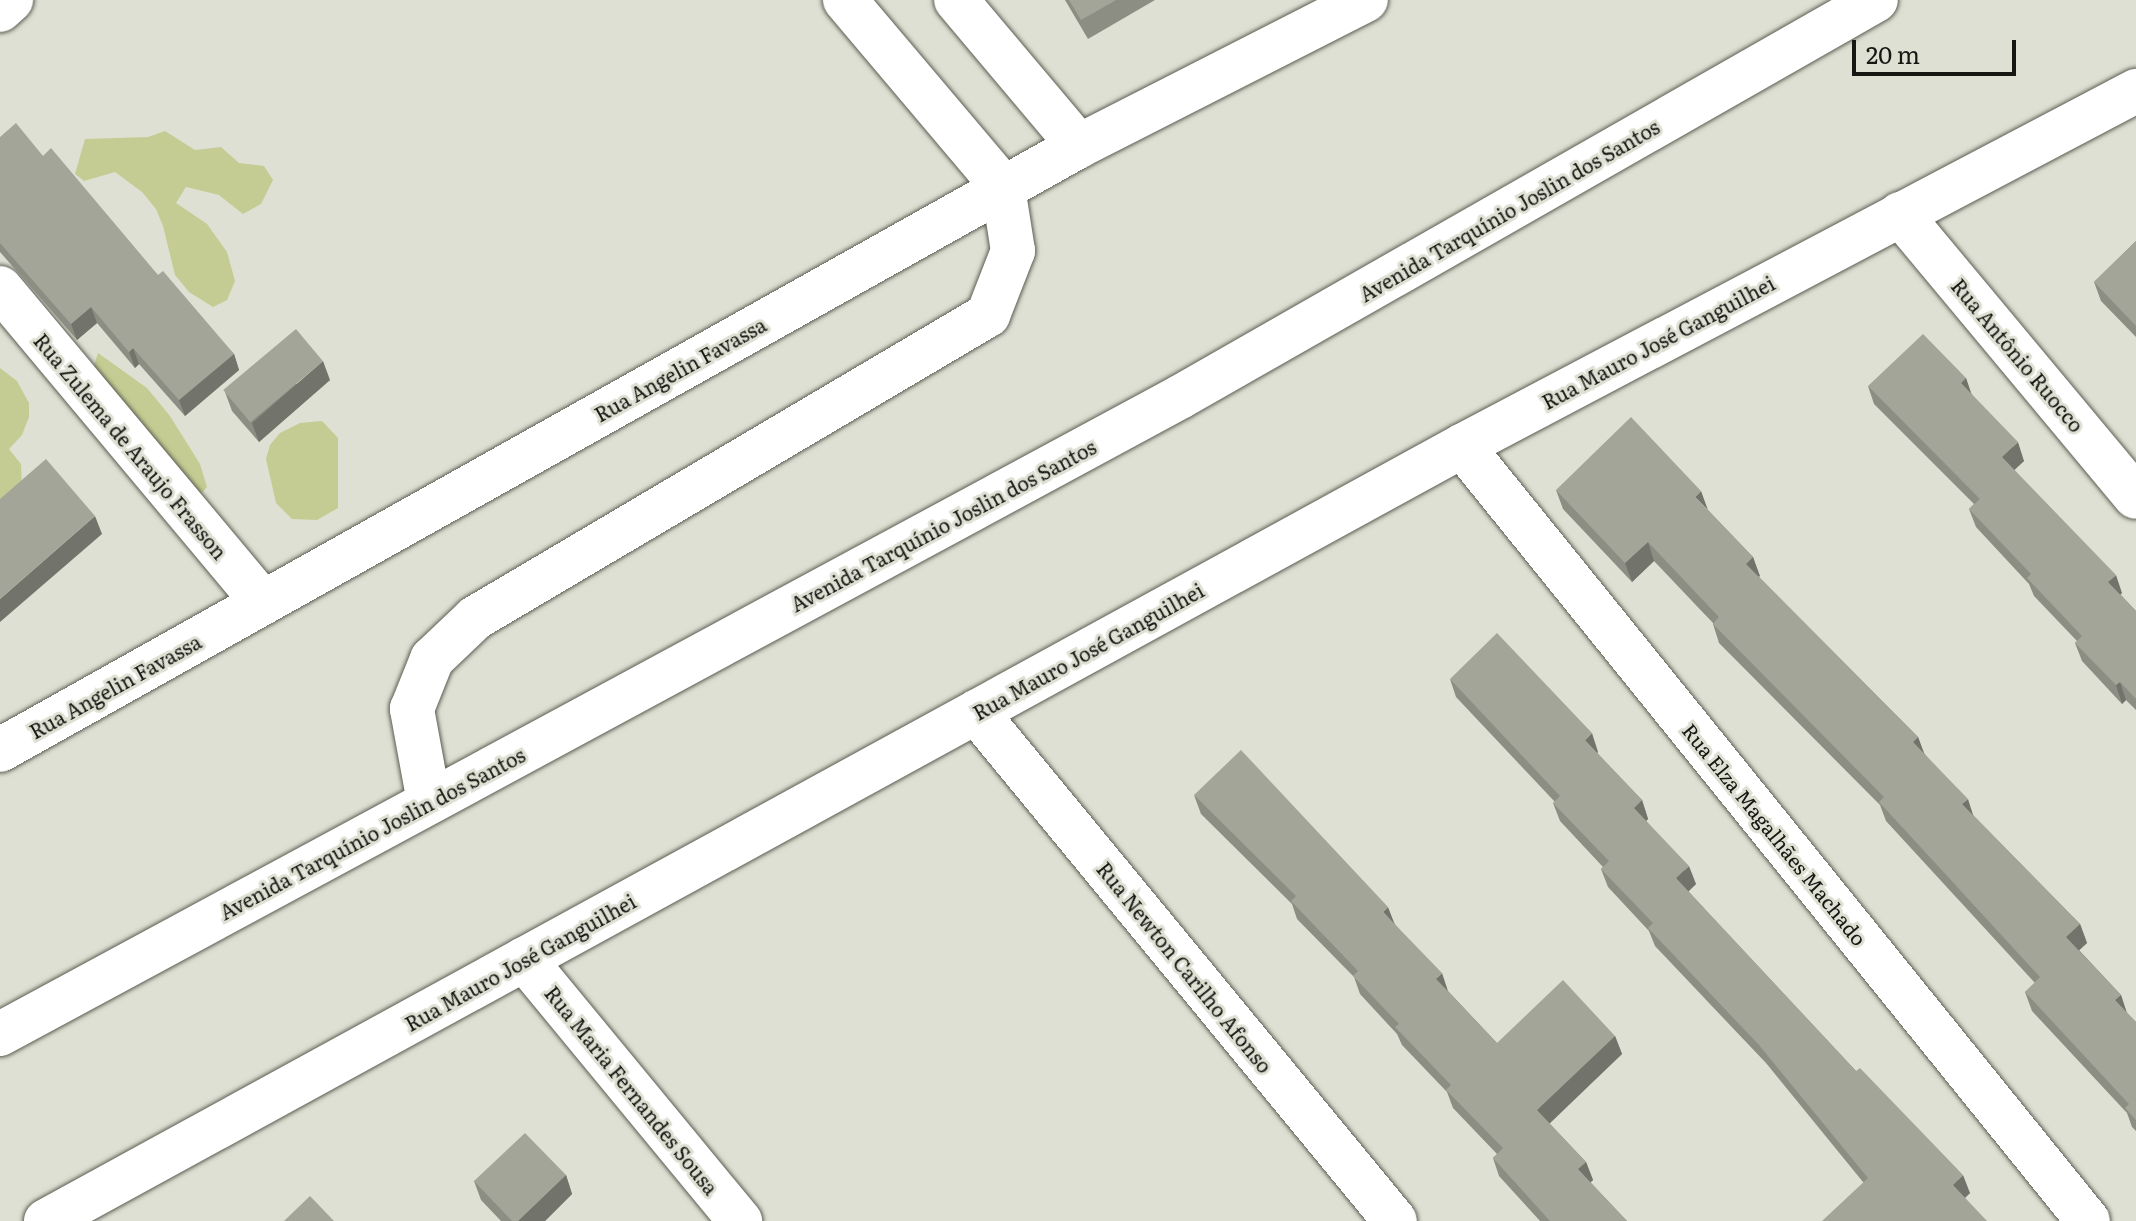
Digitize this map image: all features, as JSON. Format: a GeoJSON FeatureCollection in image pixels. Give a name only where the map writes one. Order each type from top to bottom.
{"type":"FeatureCollection","features":[{"type":"Feature","properties":{"kind":"street"},"geometry":{"type":"LineString","coordinates":[[0,10],[11,0]]}},
{"type":"Feature","properties":{"kind":"street"},"geometry":{"type":"LineString","coordinates":[[429,802],[412,709],[432,659],[475,618],[988,315],[1013,251],[1003,187],[845,0]]}},
{"type":"Feature","properties":{"kind":"street"},"geometry":{"type":"LineString","coordinates":[[956,0],[1079,146]]}},
{"type":"Feature","properties":{"kind":"street","name":"Rua Angelin Favassa"},"geometry":{"type":"LineString","coordinates":[[0,750],[1003,187],[1366,0]]}},
{"type":"Feature","properties":{"kind":"street","name":"Avenida Tarquínio Joslin dos Santos"},"geometry":{"type":"LineString","coordinates":[[0,1034],[1180,397],[1876,0]]}},
{"type":"Feature","properties":{"kind":"street","name":"Rua Mauro José Ganguilhei"},"geometry":{"type":"LineString","coordinates":[[71,1215],[524,959],[1462,446],[2136,91]]}},
{"type":"Feature","properties":{"kind":"street","name":"Rua Antônio Ruocco"},"geometry":{"type":"LineString","coordinates":[[1900,214],[2136,497]]}},
{"type":"Feature","properties":{"kind":"street","name":"Rua Zulema de Araujo Frasson"},"geometry":{"type":"LineString","coordinates":[[0,288],[263,603]]}},
{"type":"Feature","properties":{"kind":"street","name":"Rua Elza Magalhães Machado"},"geometry":{"type":"LineString","coordinates":[[1462,446],[2088,1221]]}},
{"type":"Feature","properties":{"kind":"street","name":"Rua Newton Carilho Afonso"},"geometry":{"type":"LineString","coordinates":[[976,712],[1395,1221]]}},
{"type":"Feature","properties":{"kind":"street","name":"Rua Maria Fernandes Sousa"},"geometry":{"type":"LineString","coordinates":[[524,959],[740,1221]]}},
{"type":"Feature","properties":{"kind":"green space"},"geometry":{"type":"Polygon","coordinates":[[[165,131],[195,150],[221,147],[239,163],[264,166],[273,180],[261,204],[243,214],[219,195],[186,187],[176,203],[207,224],[227,252],[235,281],[227,300],[213,307],[189,292],[175,275],[163,226],[156,209],[142,192],[115,172],[84,181],[75,174],[85,139],[148,137],[165,131]]]}},
{"type":"Feature","properties":{"kind":"green space"},"geometry":{"type":"Polygon","coordinates":[[[98,353],[147,388],[170,416],[200,464],[207,487],[195,500],[92,372],[98,353]]]}},
{"type":"Feature","properties":{"kind":"green space"},"geometry":{"type":"Polygon","coordinates":[[[0,368],[17,381],[29,403],[29,417],[22,435],[9,449],[21,464],[22,491],[0,504],[0,368]]]}},
{"type":"Feature","properties":{"kind":"green space"},"geometry":{"type":"Polygon","coordinates":[[[322,421],[338,438],[338,508],[317,520],[292,519],[276,503],[266,459],[270,445],[280,433],[300,423],[322,421]]]}},
{"type":"Feature","properties":{"kind":"building"},"geometry":{"type":"Polygon","coordinates":[[[1069,0],[1116,0],[1081,20],[1069,0]]]}},
{"type":"Feature","properties":{"kind":"building"},"geometry":{"type":"Polygon","coordinates":[[[16,123],[43,156],[51,148],[158,275],[163,271],[234,354],[179,400],[133,348],[129,352],[91,307],[71,324],[0,243],[0,137],[16,123]]]}},
{"type":"Feature","properties":{"kind":"building"},"geometry":{"type":"Polygon","coordinates":[[[2136,241],[2136,326],[2094,282],[2136,241]]]}},
{"type":"Feature","properties":{"kind":"building"},"geometry":{"type":"Polygon","coordinates":[[[296,329],[323,361],[250,422],[223,390],[296,329]]]}},
{"type":"Feature","properties":{"kind":"building"},"geometry":{"type":"Polygon","coordinates":[[[1923,334],[1966,378],[1961,383],[2018,442],[2002,457],[2116,575],[2108,582],[2136,611],[2136,699],[2120,682],[2116,685],[2075,643],[2082,636],[2027,578],[2031,574],[1969,509],[1980,499],[1868,386],[1923,334]]]}},
{"type":"Feature","properties":{"kind":"building"},"geometry":{"type":"Polygon","coordinates":[[[1631,417],[1701,491],[1695,497],[1753,557],[1746,564],[1918,737],[1913,742],[1968,799],[1962,804],[2080,924],[2066,937],[2121,995],[2115,1000],[2136,1022],[2136,1120],[2125,1108],[2129,1104],[2025,992],[2040,977],[1879,802],[1884,797],[1713,624],[1719,617],[1648,542],[1625,563],[1556,490],[1631,417]]]}},
{"type":"Feature","properties":{"kind":"building"},"geometry":{"type":"Polygon","coordinates":[[[46,459],[95,516],[0,599],[0,499],[46,459]]]}},
{"type":"Feature","properties":{"kind":"building"},"geometry":{"type":"Polygon","coordinates":[[[1497,633],[1592,733],[1585,740],[1642,800],[1634,808],[1689,866],[1676,878],[1856,1071],[1860,1068],[1963,1175],[1953,1185],[1987,1221],[1822,1221],[1868,1178],[1759,1045],[1648,928],[1653,923],[1601,869],[1609,861],[1553,803],[1560,796],[1450,679],[1497,633]]]}},
{"type":"Feature","properties":{"kind":"building"},"geometry":{"type":"Polygon","coordinates":[[[1241,750],[1388,907],[1383,912],[1442,973],[1436,979],[1497,1043],[1563,980],[1615,1036],[1537,1110],[1586,1162],[1578,1169],[1627,1221],[1550,1221],[1493,1158],[1503,1148],[1446,1090],[1451,1085],[1395,1027],[1399,1024],[1353,976],[1358,971],[1291,901],[1296,896],[1194,795],[1241,750]]]}},
{"type":"Feature","properties":{"kind":"building"},"geometry":{"type":"Polygon","coordinates":[[[525,1133],[566,1175],[518,1221],[512,1221],[474,1181],[525,1133]]]}},
{"type":"Feature","properties":{"kind":"building"},"geometry":{"type":"Polygon","coordinates":[[[310,1196],[334,1221],[284,1221],[310,1196]]]}}]}
